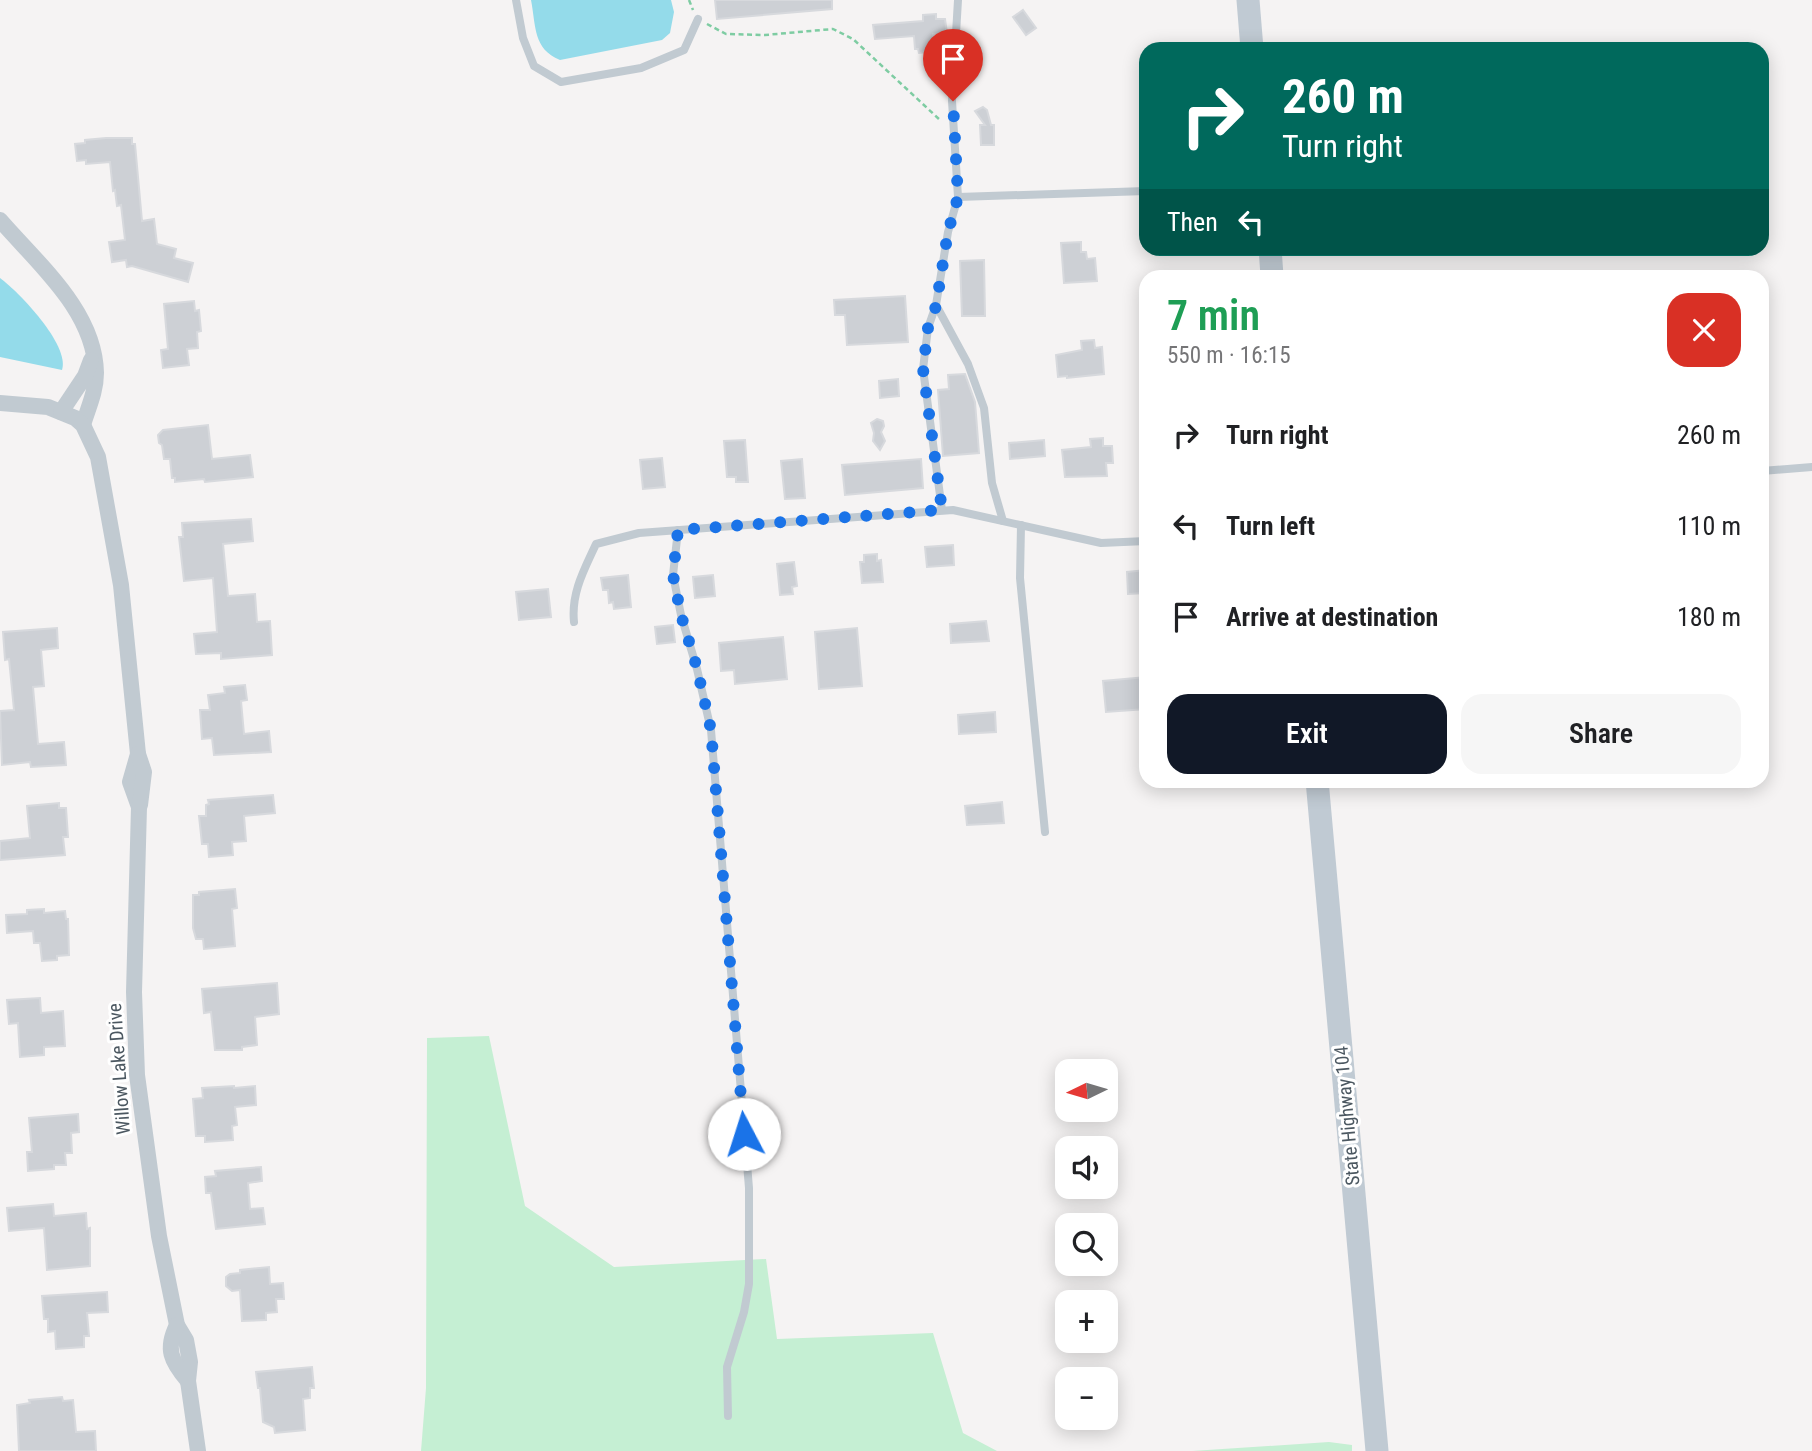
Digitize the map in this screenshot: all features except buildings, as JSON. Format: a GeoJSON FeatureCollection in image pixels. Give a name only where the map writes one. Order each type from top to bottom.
{"type":"FeatureCollection","features":[{"type":"Feature","properties":{"kind":"main road"},"geometry":{"type":"LineString","coordinates":[[1248,0],[1251,42]]}},
{"type":"Feature","properties":{"kind":"main road","name":"State Highway 104"},"geometry":{"type":"LineString","coordinates":[[1318,788],[1377,1451]]}},
{"type":"Feature","properties":{"kind":"street"},"geometry":{"type":"LineString","coordinates":[[0,220],[74,304],[89,333],[96,373],[93,396],[83,425],[75,418],[48,407],[0,403]]}},
{"type":"Feature","properties":{"kind":"street"},"geometry":{"type":"LineString","coordinates":[[61,412],[85,376],[93,354]]}},
{"type":"Feature","properties":{"kind":"street","name":"Willow Lake Drive"},"geometry":{"type":"LineString","coordinates":[[83,425],[98,457],[121,585],[138,754],[130,782],[139,807],[134,992],[137,1075],[146,1156],[177,1325],[170,1339],[170,1351],[177,1368],[188,1381],[198,1451]]}},
{"type":"Feature","properties":{"kind":"lane"},"geometry":{"type":"LineString","coordinates":[[516,0],[523,38],[534,66],[561,82],[640,68],[684,50],[698,19]]}},
{"type":"Feature","properties":{"kind":"lane"},"geometry":{"type":"LineString","coordinates":[[942,510],[923,369],[928,328],[936,306],[948,232],[958,197],[953,101],[958,0]]}},
{"type":"Feature","properties":{"kind":"lane"},"geometry":{"type":"LineString","coordinates":[[958,197],[1139,191]]}},
{"type":"Feature","properties":{"kind":"lane"},"geometry":{"type":"LineString","coordinates":[[936,306],[968,364],[984,408],[992,483],[1003,521]]}},
{"type":"Feature","properties":{"kind":"lane"},"geometry":{"type":"LineString","coordinates":[[1769,470],[1812,467]]}},
{"type":"Feature","properties":{"kind":"lane"},"geometry":{"type":"LineString","coordinates":[[574,622],[572,608],[576,587],[596,544],[639,533],[953,510],[1101,543],[1139,541]]}},
{"type":"Feature","properties":{"kind":"lane"},"geometry":{"type":"LineString","coordinates":[[1021,525],[1020,578],[1045,832]]}},
{"type":"Feature","properties":{"kind":"lane"},"geometry":{"type":"LineString","coordinates":[[678,530],[673,575],[711,730],[749,1188],[749,1284],[744,1312],[727,1367],[729,1416]]}},
{"type":"Feature","properties":{"kind":"path"},"geometry":{"type":"LineString","coordinates":[[689,0],[698,19],[726,34],[765,35],[833,29],[853,39],[955,134]]}},
{"type":"Feature","properties":{"kind":"green space"},"geometry":{"type":"Polygon","coordinates":[[[489,1036],[525,1206],[614,1267],[766,1259],[777,1339],[933,1333],[963,1433],[997,1451],[421,1451],[426,1388],[427,1038],[489,1036]]]}},
{"type":"Feature","properties":{"kind":"green space"},"geometry":{"type":"Polygon","coordinates":[[[1329,1442],[1352,1445],[1352,1451],[1192,1451],[1329,1442]]]}},
{"type":"Feature","properties":{"kind":"water"},"geometry":{"type":"Polygon","coordinates":[[[531,0],[671,0],[674,12],[670,33],[662,40],[560,60],[540,43],[531,0]]]}},
{"type":"Feature","properties":{"kind":"water"},"geometry":{"type":"Polygon","coordinates":[[[0,278],[30,307],[51,334],[62,359],[62,370],[0,357],[0,278]]]}},
{"type":"Feature","properties":{"kind":"route"},"geometry":{"type":"LineString","coordinates":[[744,1134],[711,730],[673,575],[678,530],[942,510],[923,369],[928,328],[936,306],[948,232],[958,197],[953,101]]}}]}
